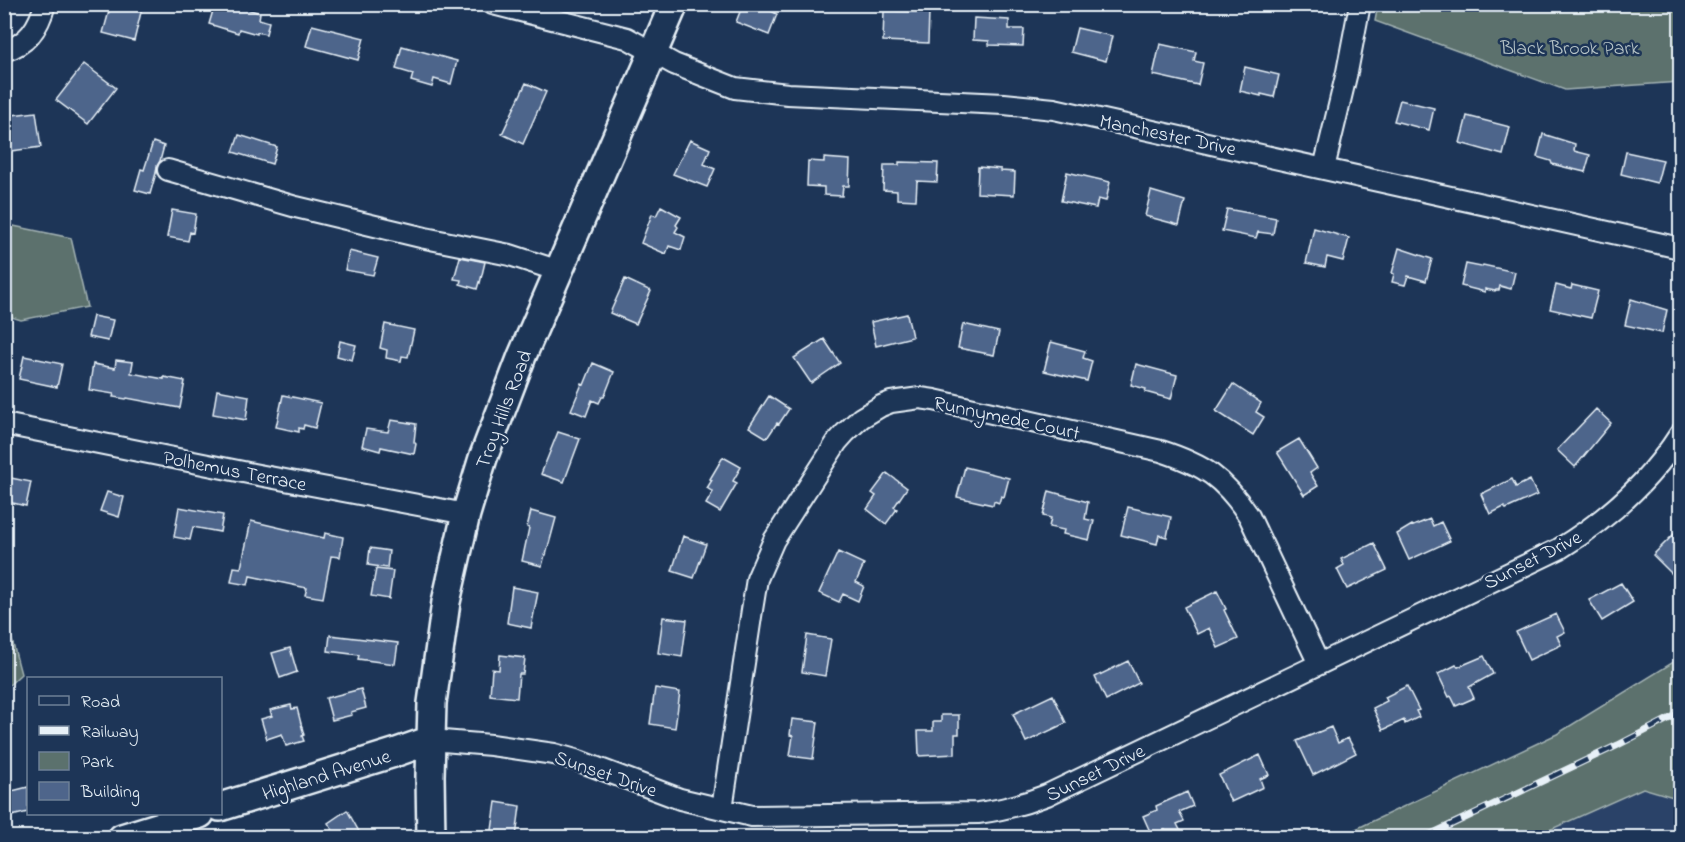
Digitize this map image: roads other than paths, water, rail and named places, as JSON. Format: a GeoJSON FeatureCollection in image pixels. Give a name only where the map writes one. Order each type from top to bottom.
{"type":"FeatureCollection","features":[{"type":"Feature","properties":{"kind":"main road","name":"Troy Hills Road"},"geometry":{"type":"LineString","coordinates":[[431,837],[432,703],[446,602],[466,514],[483,458],[522,356],[674,4]]}},
{"type":"Feature","properties":{"kind":"main road","name":"Highland Avenue"},"geometry":{"type":"LineString","coordinates":[[222,806],[431,740]]}},
{"type":"Feature","properties":{"kind":"main road"},"geometry":{"type":"LineString","coordinates":[[122,837],[194,815]]}},
{"type":"Feature","properties":{"kind":"street"},"geometry":{"type":"LineString","coordinates":[[4,51],[22,43],[29,37],[36,28],[45,4]]}},
{"type":"Feature","properties":{"kind":"street","name":"Manchester Drive"},"geometry":{"type":"LineString","coordinates":[[493,4],[627,38],[674,64],[735,88],[788,94],[1054,109],[1680,248]]}},
{"type":"Feature","properties":{"kind":"street"},"geometry":{"type":"LineString","coordinates":[[1324,168],[1347,72],[1360,4]]}},
{"type":"Feature","properties":{"kind":"street"},"geometry":{"type":"LineString","coordinates":[[168,170],[296,207],[510,255],[559,271]]}},
{"type":"Feature","properties":{"kind":"street","name":"Runnymede Court"},"geometry":{"type":"LineString","coordinates":[[722,809],[757,579],[765,558],[774,540],[837,442],[861,418],[891,402],[920,398],[934,399],[1161,451],[1203,467],[1237,497],[1250,516],[1319,663]]}},
{"type":"Feature","properties":{"kind":"street","name":"Polhemus Terrace"},"geometry":{"type":"LineString","coordinates":[[4,424],[466,514]]}},
{"type":"Feature","properties":{"kind":"street","name":"Sunset Drive"},"geometry":{"type":"LineString","coordinates":[[431,740],[491,745],[554,754],[579,761],[680,799],[752,816],[978,813],[1022,805],[1559,549],[1588,531],[1618,507],[1647,479],[1669,453],[1680,434]]}},
{"type":"Feature","properties":{"kind":"railway"},"geometry":{"type":"LineString","coordinates":[[1423,838],[1680,713]]}},
{"type":"Feature","properties":{"kind":"park label","name":"Black Brook Park"},"geometry":{"type":"Point","coordinates":[1570,47]}}]}
